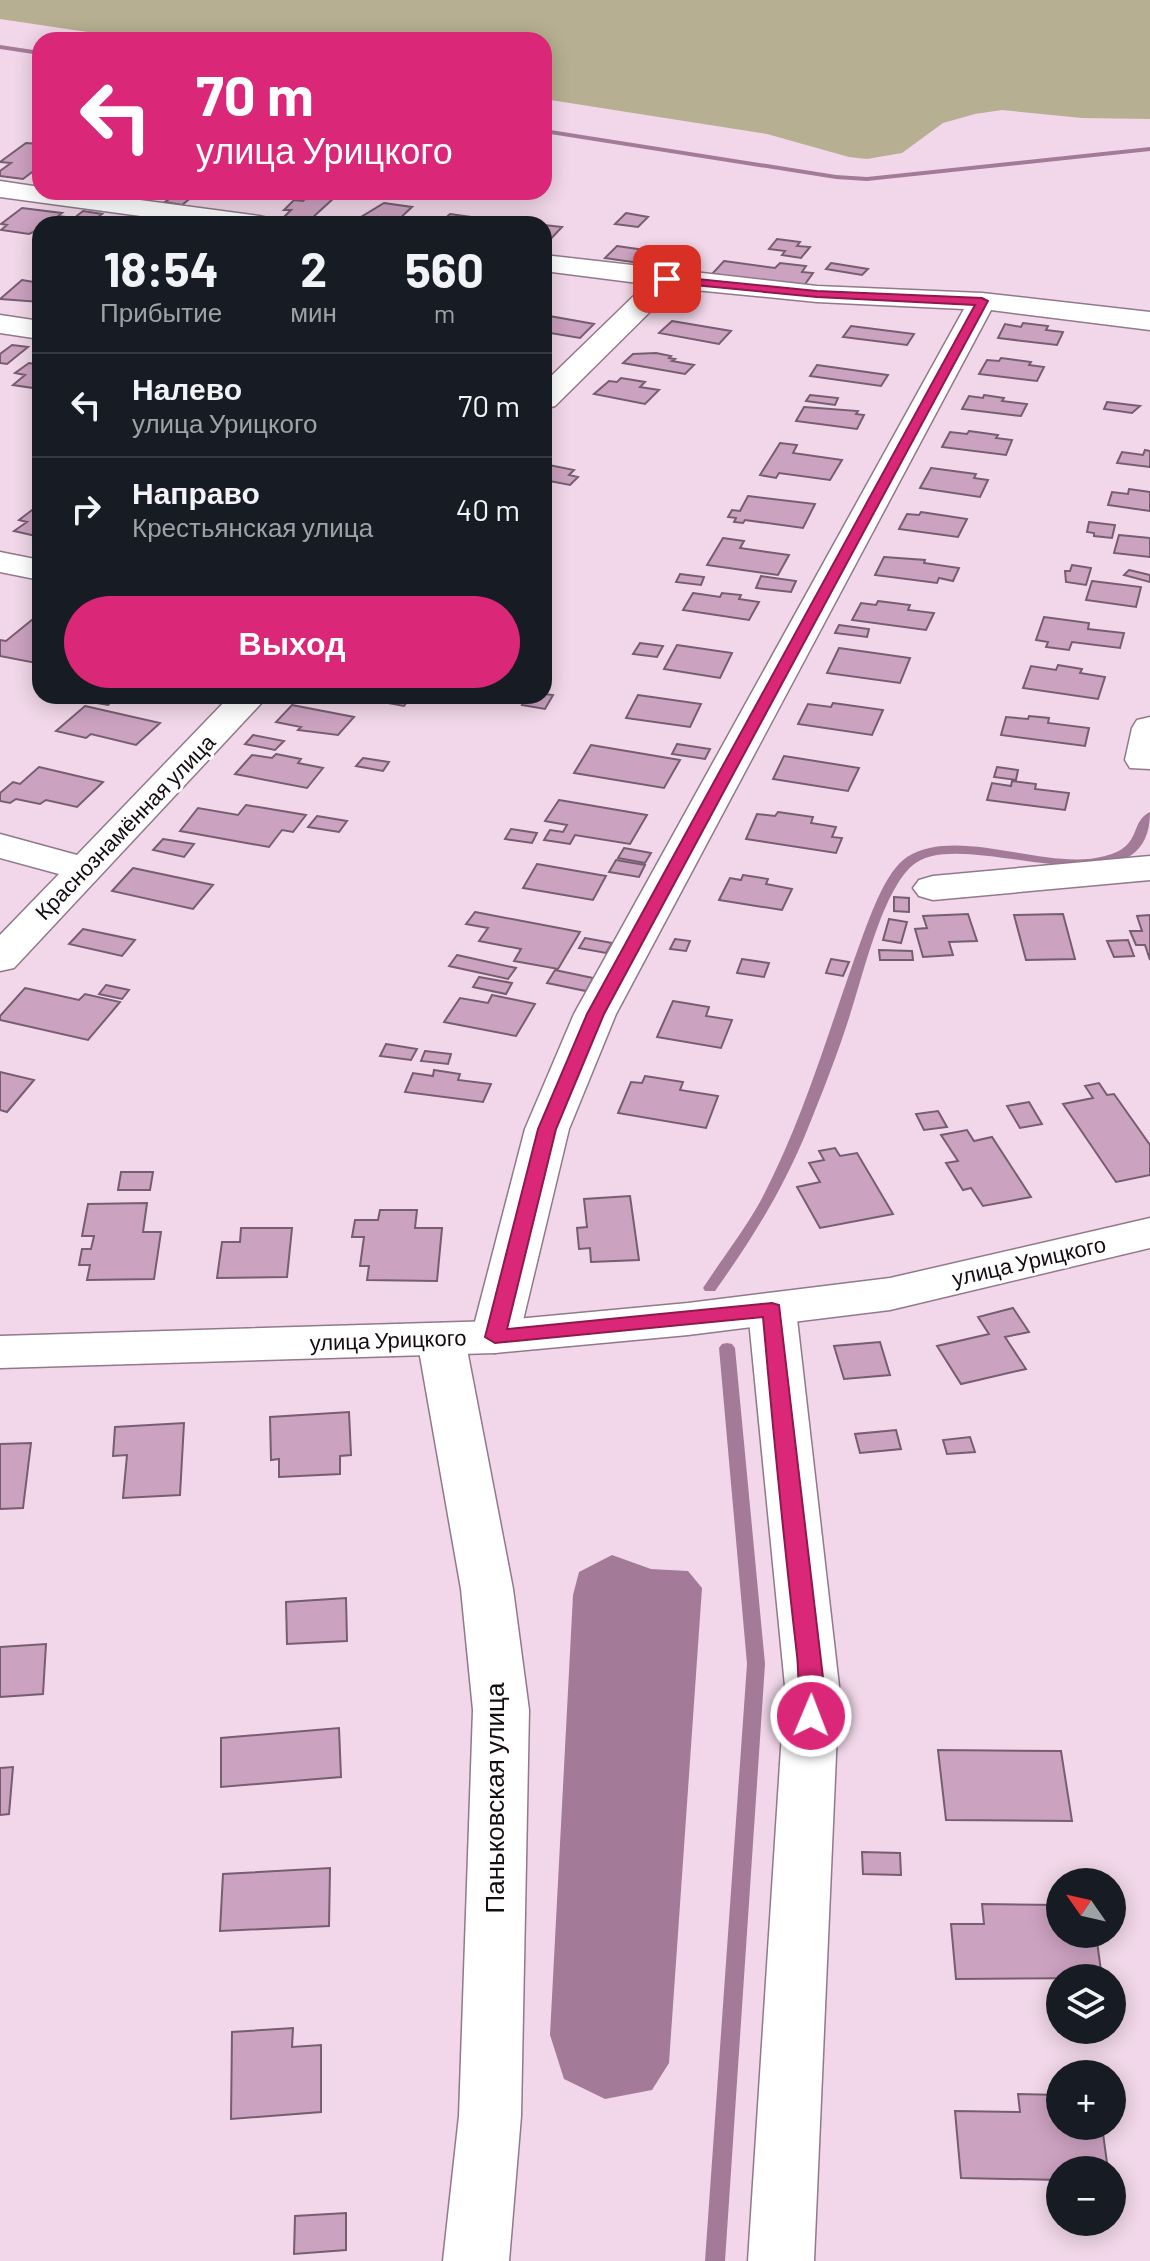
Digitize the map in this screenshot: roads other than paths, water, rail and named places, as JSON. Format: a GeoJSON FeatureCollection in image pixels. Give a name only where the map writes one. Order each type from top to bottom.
{"type":"FeatureCollection","features":[{"type":"Feature","properties":{"kind":"street"},"geometry":{"type":"LineString","coordinates":[[0,189],[32,193]]}},
{"type":"Feature","properties":{"kind":"street"},"geometry":{"type":"LineString","coordinates":[[81,200],[200,216]]}},
{"type":"Feature","properties":{"kind":"street"},"geometry":{"type":"LineString","coordinates":[[552,264],[817,294],[982,301],[1150,321]]}},
{"type":"Feature","properties":{"kind":"street"},"geometry":{"type":"LineString","coordinates":[[552,392],[667,279]]}},
{"type":"Feature","properties":{"kind":"street"},"geometry":{"type":"LineString","coordinates":[[468,1338],[547,1129],[595,1014],[982,301]]}},
{"type":"Feature","properties":{"kind":"street"},"geometry":{"type":"LineString","coordinates":[[0,324],[32,329]]}},
{"type":"Feature","properties":{"kind":"street"},"geometry":{"type":"LineString","coordinates":[[0,562],[32,568]]}},
{"type":"Feature","properties":{"kind":"street","name":"Краснознамённая улица"},"geometry":{"type":"LineString","coordinates":[[0,959],[242,704]]}},
{"type":"Feature","properties":{"kind":"street"},"geometry":{"type":"LineString","coordinates":[[0,846],[85,869]]}},
{"type":"Feature","properties":{"kind":"street"},"geometry":{"type":"LineString","coordinates":[[933,888],[1150,868]]}},
{"type":"Feature","properties":{"kind":"street","name":"улица Урицкого"},"geometry":{"type":"LineString","coordinates":[[0,1352],[468,1338],[772,1310],[890,1294],[1150,1233]]}},
{"type":"Feature","properties":{"kind":"street"},"geometry":{"type":"LineString","coordinates":[[772,1310],[812,1686],[781,2261]]}},
{"type":"Feature","properties":{"kind":"street","name":"Паньковская улица"},"geometry":{"type":"LineString","coordinates":[[468,1338],[487,1589],[501,1710],[490,2116],[476,2261]]}},
{"type":"Feature","properties":{"kind":"waterway"},"geometry":{"type":"LineString","coordinates":[[0,47],[32,52]]}},
{"type":"Feature","properties":{"kind":"waterway"},"geometry":{"type":"LineString","coordinates":[[552,132],[836,177],[867,179],[1150,149]]}},
{"type":"Feature","properties":{"kind":"waterway"},"geometry":{"type":"LineString","coordinates":[[710,1288],[755,1223],[778,1180],[837,1034],[876,917],[897,875],[909,861],[927,852],[952,850],[1045,861],[1105,861],[1129,852],[1150,816]]}},
{"type":"Feature","properties":{"kind":"waterway"},"geometry":{"type":"LineString","coordinates":[[715,2261],[756,1664],[727,1348]]}}]}
